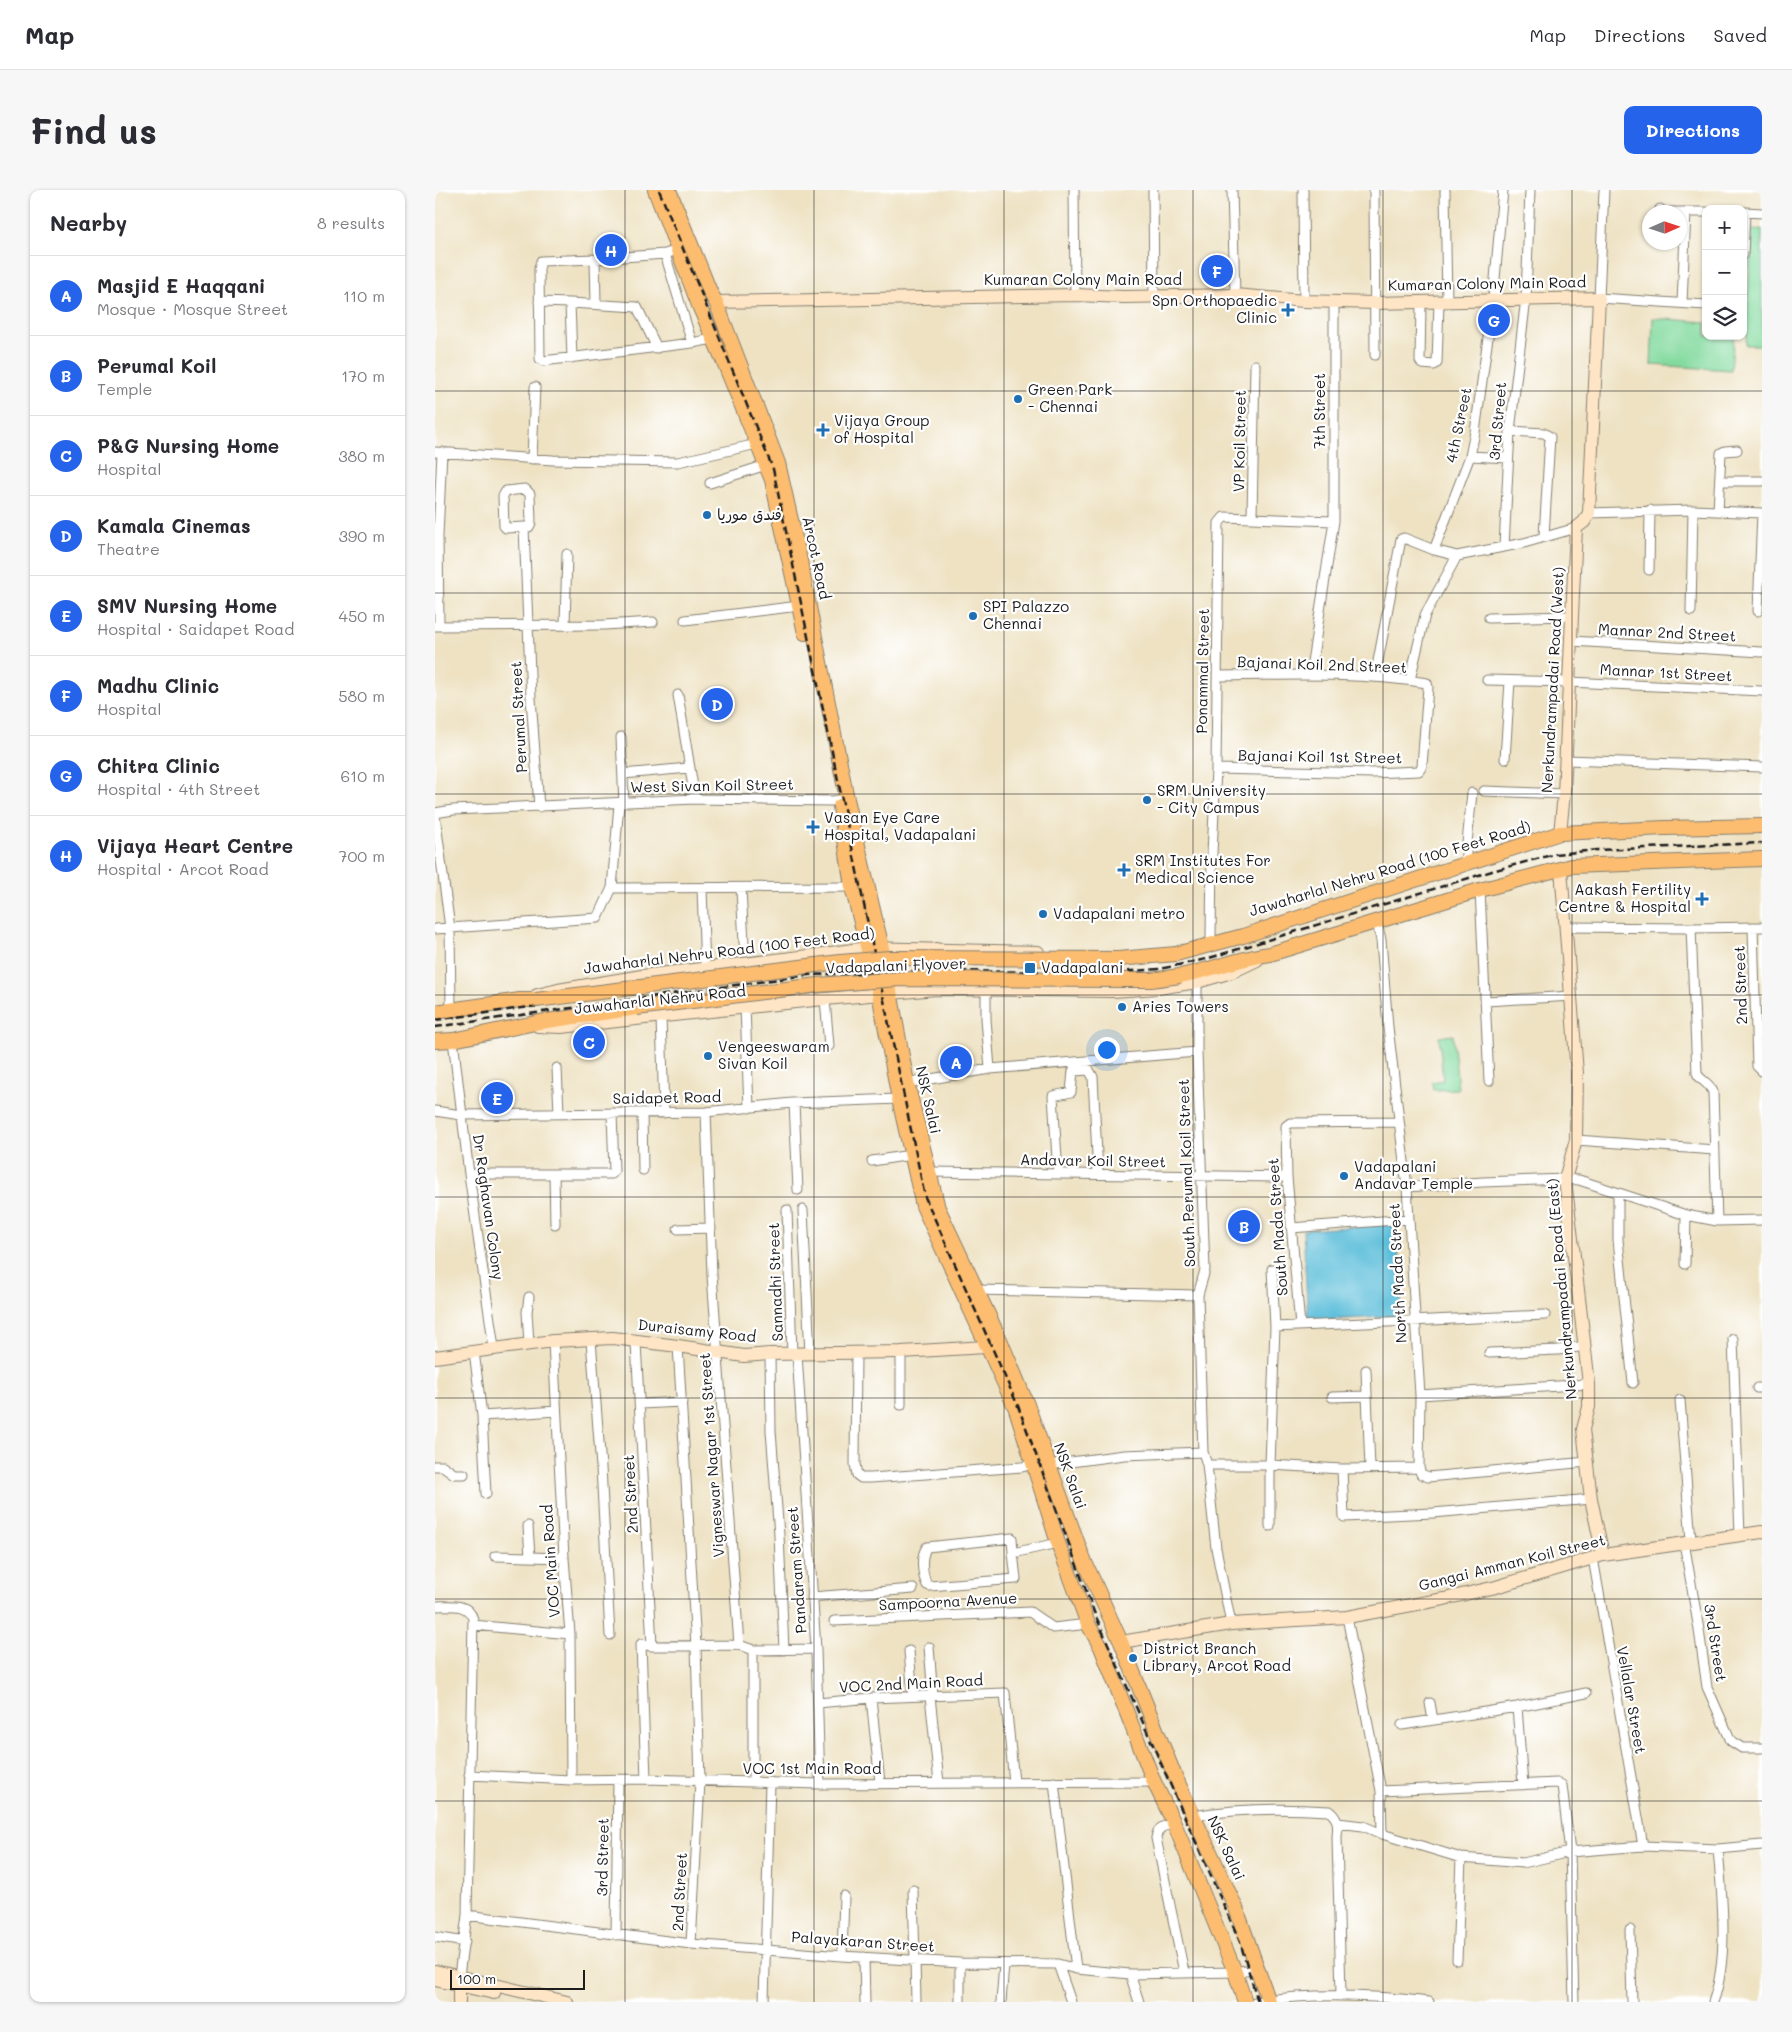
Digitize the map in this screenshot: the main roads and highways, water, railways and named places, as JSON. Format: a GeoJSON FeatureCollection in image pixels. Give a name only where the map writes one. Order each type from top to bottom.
{"type":"FeatureCollection","features":[{"type":"Feature","properties":{"kind":"main road","name":"Arcot Road"},"geometry":{"type":"LineString","coordinates":[[655,190],[671,252],[724,362],[774,488],[799,606],[817,666]]}},
{"type":"Feature","properties":{"kind":"main road","name":"Arcot Road"},"geometry":{"type":"LineString","coordinates":[[669,190],[711,294],[716,302],[778,464],[796,540],[835,760],[882,948]]}},
{"type":"Feature","properties":{"kind":"main road","name":"Arcot Road"},"geometry":{"type":"LineString","coordinates":[[835,760],[852,887],[867,948],[884,993]]}},
{"type":"Feature","properties":{"kind":"main road","name":"Jawaharlal Nehru Road (100 Feet Road)"},"geometry":{"type":"LineString","coordinates":[[1263,928],[1560,833],[1656,828],[1762,826]]}},
{"type":"Feature","properties":{"kind":"main road","name":"Vadapalani Flyover"},"geometry":{"type":"LineString","coordinates":[[523,1026],[540,1022],[818,985],[900,979],[1151,980],[1208,970],[1251,957],[1270,954],[1480,890],[1561,869],[1581,866],[1762,859]]}},
{"type":"Feature","properties":{"kind":"main road","name":"Vadapalani Flyover"},"geometry":{"type":"LineString","coordinates":[[520,1000],[536,1000],[812,965],[882,959],[1118,960],[1176,954],[1243,936],[1263,928]]}},
{"type":"Feature","properties":{"kind":"main road","name":"NSK Salai"},"geometry":{"type":"LineString","coordinates":[[882,948],[884,993],[938,1208],[1001,1342],[1026,1402],[1083,1558],[1121,1642],[1174,1774],[1236,1908],[1257,1968],[1264,2001]]}},
{"type":"Feature","properties":{"kind":"main road"},"geometry":{"type":"LineString","coordinates":[[884,993],[899,1099],[923,1206],[1016,1409],[1058,1543],[1088,1624],[1101,1647],[1154,1782],[1174,1823],[1235,1972],[1245,2002]]}},
{"type":"Feature","properties":{"kind":"main road","name":"Jawaharlal Nehru Road (100 Feet Road)"},"geometry":{"type":"LineString","coordinates":[[435,1012],[520,1000]]}},
{"type":"Feature","properties":{"kind":"main road","name":"Jawaharlal Nehru Road"},"geometry":{"type":"LineString","coordinates":[[435,1041],[453,1040],[523,1026]]}},
{"type":"Feature","properties":{"kind":"main road"},"geometry":{"type":"LineString","coordinates":[[1081,1604],[1101,1597]]}},
{"type":"Feature","properties":{"kind":"water"},"geometry":{"type":"Polygon","coordinates":[[[1397,1224],[1402,1316],[1308,1321],[1303,1230],[1397,1224]]]}},
{"type":"Feature","properties":{"kind":"railway"},"geometry":{"type":"LineString","coordinates":[[659,190],[773,469],[925,1197],[1018,1406],[1094,1612],[1240,1942],[1258,2002]]}},
{"type":"Feature","properties":{"kind":"railway"},"geometry":{"type":"LineString","coordinates":[[435,1027],[808,975],[910,971],[1117,972],[1160,969],[1206,959],[1492,871],[1555,854],[1597,850],[1762,843]]}},
{"type":"Feature","properties":{"kind":"railway"},"geometry":{"type":"LineString","coordinates":[[435,1020],[559,1003]]}},
{"type":"Feature","properties":{"kind":"place","name":"Vijaya Heart Centre"},"geometry":{"type":"Point","coordinates":[611,250]}},
{"type":"Feature","properties":{"kind":"place","name":"Madhu Clinic"},"geometry":{"type":"Point","coordinates":[1217,271]}},
{"type":"Feature","properties":{"kind":"place","name":"Spn Orthopaedic Clinic"},"geometry":{"type":"Point","coordinates":[1288,310]}},
{"type":"Feature","properties":{"kind":"place","name":"Chitra Clinic"},"geometry":{"type":"Point","coordinates":[1494,320]}},
{"type":"Feature","properties":{"kind":"place","name":"Green Park - Chennai"},"geometry":{"type":"Point","coordinates":[1018,399]}},
{"type":"Feature","properties":{"kind":"place","name":"Vijaya Group of Hospital"},"geometry":{"type":"Point","coordinates":[823,430]}},
{"type":"Feature","properties":{"kind":"place","name":"فندق موريا"},"geometry":{"type":"Point","coordinates":[707,515]}},
{"type":"Feature","properties":{"kind":"place","name":"SPI Palazzo Chennai"},"geometry":{"type":"Point","coordinates":[973,616]}},
{"type":"Feature","properties":{"kind":"place","name":"Kamala Cinemas"},"geometry":{"type":"Point","coordinates":[717,704]}},
{"type":"Feature","properties":{"kind":"place","name":"SRM University - City Campus"},"geometry":{"type":"Point","coordinates":[1147,800]}},
{"type":"Feature","properties":{"kind":"place","name":"Vasan Eye Care Hospital, Vadapalani"},"geometry":{"type":"Point","coordinates":[813,827]}},
{"type":"Feature","properties":{"kind":"place","name":"SRM Institutes For Medical Science"},"geometry":{"type":"Point","coordinates":[1124,870]}},
{"type":"Feature","properties":{"kind":"place","name":"Aakash Fertility Centre & Hospital"},"geometry":{"type":"Point","coordinates":[1702,899]}},
{"type":"Feature","properties":{"kind":"place","name":"Vadapalani metro"},"geometry":{"type":"Point","coordinates":[1043,914]}},
{"type":"Feature","properties":{"kind":"place","name":"Vadapalani"},"geometry":{"type":"Point","coordinates":[1030,968]}},
{"type":"Feature","properties":{"kind":"place","name":"Aries Towers"},"geometry":{"type":"Point","coordinates":[1122,1007]}},
{"type":"Feature","properties":{"kind":"place","name":"P&G Nursing Home"},"geometry":{"type":"Point","coordinates":[589,1042]}},
{"type":"Feature","properties":{"kind":"place","name":"Vengeeswaram Sivan Koil"},"geometry":{"type":"Point","coordinates":[708,1056]}},
{"type":"Feature","properties":{"kind":"place","name":"Masjid E Haqqani"},"geometry":{"type":"Point","coordinates":[956,1062]}},
{"type":"Feature","properties":{"kind":"place","name":"SMV Nursing Home"},"geometry":{"type":"Point","coordinates":[497,1098]}},
{"type":"Feature","properties":{"kind":"place","name":"Vadapalani Andavar Temple"},"geometry":{"type":"Point","coordinates":[1344,1176]}},
{"type":"Feature","properties":{"kind":"place","name":"Perumal Koil"},"geometry":{"type":"Point","coordinates":[1244,1226]}},
{"type":"Feature","properties":{"kind":"place","name":"District Branch Library, Arcot Road"},"geometry":{"type":"Point","coordinates":[1133,1658]}}]}
